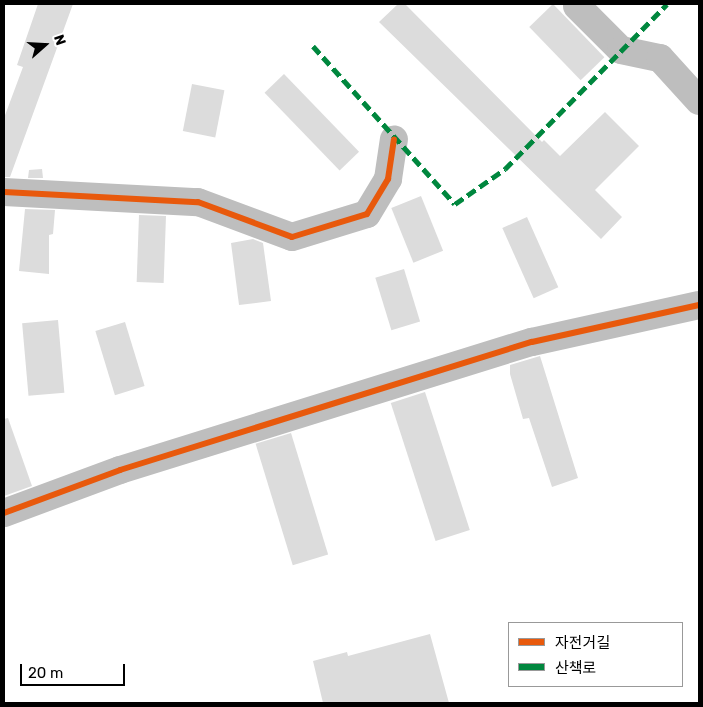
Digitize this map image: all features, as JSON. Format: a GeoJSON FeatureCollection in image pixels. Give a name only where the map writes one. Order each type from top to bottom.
{"type":"FeatureCollection","features":[{"type":"Feature","properties":{"kind":"street"},"geometry":{"type":"LineString","coordinates":[[577,6],[621,50],[660,58],[699,101]]}},
{"type":"Feature","properties":{"kind":"street"},"geometry":{"type":"LineString","coordinates":[[4,192],[198,202],[292,237],[367,214],[388,179],[394,139]]}},
{"type":"Feature","properties":{"kind":"street"},"geometry":{"type":"LineString","coordinates":[[4,513],[120,470],[532,342],[699,305]]}},
{"type":"Feature","properties":{"kind":"building"},"geometry":{"type":"Polygon","coordinates":[[[38,4],[73,4],[10,177],[4,177],[4,118],[23,67],[17,65],[38,4]]]}},
{"type":"Feature","properties":{"kind":"building"},"geometry":{"type":"Polygon","coordinates":[[[398,4],[405,4],[542,142],[544,140],[560,156],[605,112],[639,146],[595,190],[622,217],[601,239],[379,22],[398,4]]]}},
{"type":"Feature","properties":{"kind":"building"},"geometry":{"type":"Polygon","coordinates":[[[553,4],[604,57],[581,80],[529,27],[553,4]]]}},
{"type":"Feature","properties":{"kind":"building"},"geometry":{"type":"Polygon","coordinates":[[[284,74],[359,152],[340,170],[265,93],[284,74]]]}},
{"type":"Feature","properties":{"kind":"building"},"geometry":{"type":"Polygon","coordinates":[[[192,84],[224,90],[215,137],[183,131],[192,84]]]}},
{"type":"Feature","properties":{"kind":"building"},"geometry":{"type":"Polygon","coordinates":[[[42,169],[43,178],[28,178],[29,170],[42,169]]]}},
{"type":"Feature","properties":{"kind":"building"},"geometry":{"type":"Polygon","coordinates":[[[421,196],[443,251],[413,263],[391,208],[421,196]]]}},
{"type":"Feature","properties":{"kind":"building"},"geometry":{"type":"Polygon","coordinates":[[[25,209],[55,210],[53,234],[49,235],[49,274],[19,271],[25,209]]]}},
{"type":"Feature","properties":{"kind":"building"},"geometry":{"type":"Polygon","coordinates":[[[139,215],[166,216],[164,283],[137,282],[139,215]]]}},
{"type":"Feature","properties":{"kind":"building"},"geometry":{"type":"Polygon","coordinates":[[[527,217],[558,287],[534,298],[502,228],[527,217]]]}},
{"type":"Feature","properties":{"kind":"building"},"geometry":{"type":"Polygon","coordinates":[[[253,239],[263,243],[271,301],[239,305],[231,243],[253,239]]]}},
{"type":"Feature","properties":{"kind":"building"},"geometry":{"type":"Polygon","coordinates":[[[404,269],[420,322],[391,330],[375,278],[404,269]]]}},
{"type":"Feature","properties":{"kind":"building"},"geometry":{"type":"Polygon","coordinates":[[[58,320],[64,393],[28,396],[22,323],[58,320]]]}},
{"type":"Feature","properties":{"kind":"building"},"geometry":{"type":"Polygon","coordinates":[[[125,322],[145,386],[115,395],[95,331],[125,322]]]}},
{"type":"Feature","properties":{"kind":"building"},"geometry":{"type":"Polygon","coordinates":[[[540,356],[578,478],[552,487],[529,418],[523,419],[510,374],[510,365],[540,356]]]}},
{"type":"Feature","properties":{"kind":"building"},"geometry":{"type":"Polygon","coordinates":[[[425,392],[470,530],[436,541],[391,403],[425,392]]]}},
{"type":"Feature","properties":{"kind":"building"},"geometry":{"type":"Polygon","coordinates":[[[8,418],[32,486],[4,496],[4,419],[8,418]]]}},
{"type":"Feature","properties":{"kind":"building"},"geometry":{"type":"Polygon","coordinates":[[[291,433],[328,554],[293,565],[256,444],[291,433]]]}},
{"type":"Feature","properties":{"kind":"building"},"geometry":{"type":"Polygon","coordinates":[[[430,634],[449,703],[323,703],[313,661],[347,652],[348,656],[430,634]]]}},
{"type":"Feature","properties":{"kind":"marked path"},"geometry":{"type":"LineString","coordinates":[[313,46],[455,204],[505,169],[667,4]]}},
{"type":"Feature","properties":{"kind":"cycle path"},"geometry":{"type":"LineString","coordinates":[[4,192],[198,202],[292,237],[367,214],[388,179],[394,139]]}},
{"type":"Feature","properties":{"kind":"cycle path"},"geometry":{"type":"LineString","coordinates":[[4,513],[120,470],[532,342],[699,305]]}}]}
